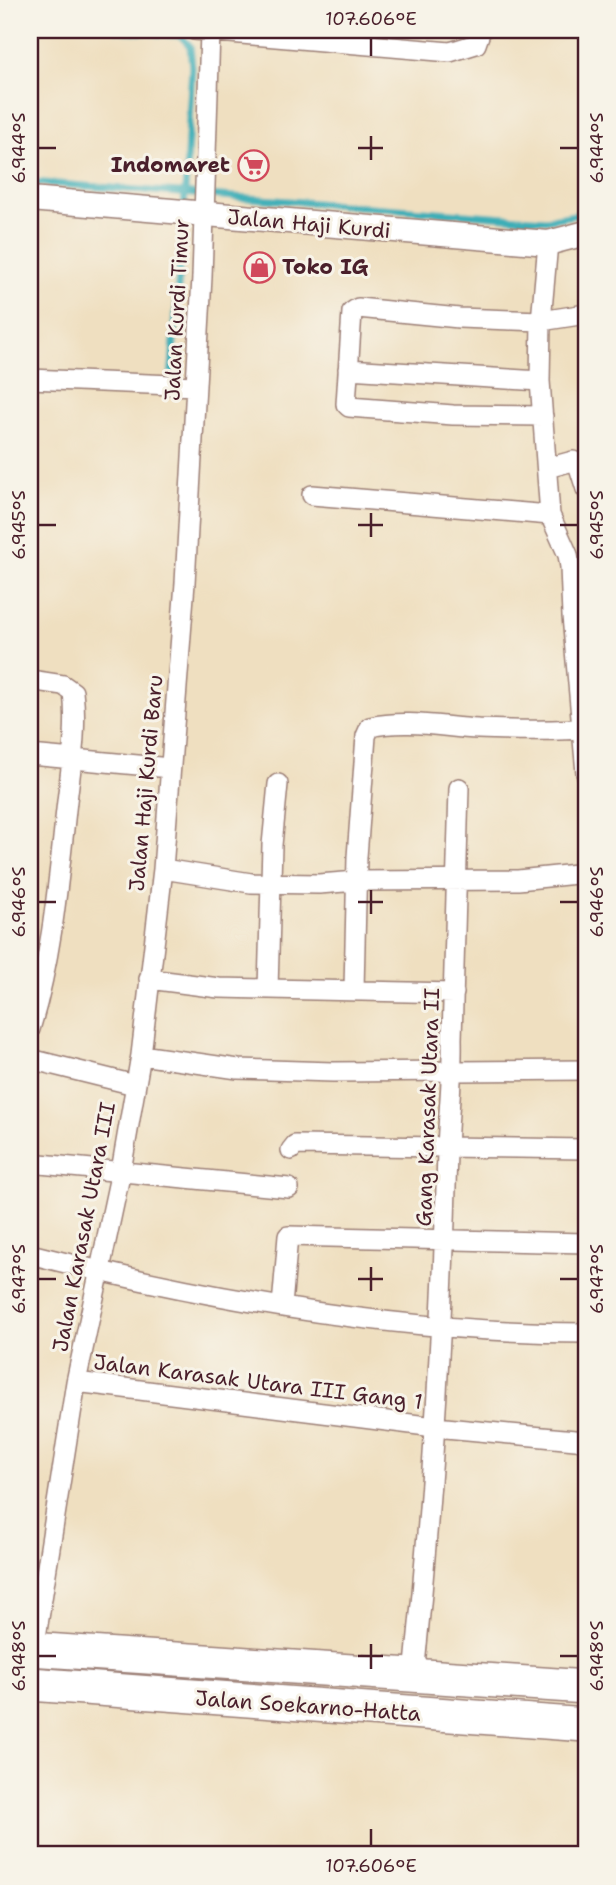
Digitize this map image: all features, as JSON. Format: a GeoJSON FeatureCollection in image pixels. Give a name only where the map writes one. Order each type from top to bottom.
{"type":"FeatureCollection","features":[{"type":"Feature","properties":{"kind":"highway","name":"Jalan Soekarno-Hatta"},"geometry":{"type":"LineString","coordinates":[[32,1650],[586,1687]]}},
{"type":"Feature","properties":{"kind":"highway"},"geometry":{"type":"LineString","coordinates":[[156,1695],[159,1659]]}},
{"type":"Feature","properties":{"kind":"highway","name":"Jalan Soekarno-Hatta"},"geometry":{"type":"LineString","coordinates":[[30,1685],[586,1725]]}},
{"type":"Feature","properties":{"kind":"street"},"geometry":{"type":"LineString","coordinates":[[202,31],[294,33],[450,52],[476,44],[481,30]]}},
{"type":"Feature","properties":{"kind":"street","name":"Jalan Kurdi Timur"},"geometry":{"type":"LineString","coordinates":[[184,591],[205,201],[202,31]]}},
{"type":"Feature","properties":{"kind":"street","name":"Jalan Haji Kurdi"},"geometry":{"type":"LineString","coordinates":[[30,199],[205,201],[548,243],[586,233]]}},
{"type":"Feature","properties":{"kind":"street"},"geometry":{"type":"LineString","coordinates":[[548,243],[541,321],[540,382],[550,515],[568,555],[570,567],[572,616],[585,728],[586,774]]}},
{"type":"Feature","properties":{"kind":"street"},"geometry":{"type":"LineString","coordinates":[[543,416],[453,415],[353,409],[346,404],[352,312],[354,309],[459,318],[541,321],[586,314]]}},
{"type":"Feature","properties":{"kind":"street"},"geometry":{"type":"LineString","coordinates":[[348,369],[540,382]]}},
{"type":"Feature","properties":{"kind":"street"},"geometry":{"type":"LineString","coordinates":[[30,379],[196,386]]}},
{"type":"Feature","properties":{"kind":"street"},"geometry":{"type":"LineString","coordinates":[[547,468],[573,461],[578,464],[586,489]]}},
{"type":"Feature","properties":{"kind":"street"},"geometry":{"type":"LineString","coordinates":[[312,495],[550,515]]}},
{"type":"Feature","properties":{"kind":"street","name":"Jalan Haji Kurdi Baru"},"geometry":{"type":"LineString","coordinates":[[149,979],[163,869],[184,591]]}},
{"type":"Feature","properties":{"kind":"street"},"geometry":{"type":"LineString","coordinates":[[30,680],[63,685],[72,692],[75,708],[53,931],[30,1028]]}},
{"type":"Feature","properties":{"kind":"street"},"geometry":{"type":"LineString","coordinates":[[354,989],[357,881],[366,736],[370,727],[382,724],[430,723],[477,729],[585,728]]}},
{"type":"Feature","properties":{"kind":"street"},"geometry":{"type":"LineString","coordinates":[[30,755],[170,768]]}},
{"type":"Feature","properties":{"kind":"street"},"geometry":{"type":"LineString","coordinates":[[268,989],[272,845],[278,784]]}},
{"type":"Feature","properties":{"kind":"street","name":"Gang Karasak Utara II"},"geometry":{"type":"LineString","coordinates":[[414,1676],[435,1427],[446,1240],[447,1148],[453,1072],[459,788]]}},
{"type":"Feature","properties":{"kind":"street"},"geometry":{"type":"LineString","coordinates":[[163,869],[251,883],[319,884],[357,881],[518,880],[586,873]]}},
{"type":"Feature","properties":{"kind":"street"},"geometry":{"type":"LineString","coordinates":[[149,979],[219,988],[454,993]]}},
{"type":"Feature","properties":{"kind":"street","name":"Jalan Karasak Utara III"},"geometry":{"type":"LineString","coordinates":[[32,1650],[76,1382],[121,1171],[141,1055],[149,979]]}},
{"type":"Feature","properties":{"kind":"street"},"geometry":{"type":"LineString","coordinates":[[141,1055],[237,1069],[333,1072],[586,1070]]}},
{"type":"Feature","properties":{"kind":"street"},"geometry":{"type":"LineString","coordinates":[[30,1059],[135,1085]]}},
{"type":"Feature","properties":{"kind":"street"},"geometry":{"type":"LineString","coordinates":[[291,1150],[295,1145],[586,1149]]}},
{"type":"Feature","properties":{"kind":"street"},"geometry":{"type":"LineString","coordinates":[[30,1163],[289,1188]]}},
{"type":"Feature","properties":{"kind":"street"},"geometry":{"type":"LineString","coordinates":[[282,1306],[288,1236],[586,1243]]}},
{"type":"Feature","properties":{"kind":"street"},"geometry":{"type":"LineString","coordinates":[[30,1254],[195,1292],[282,1306],[440,1328],[586,1333]]}},
{"type":"Feature","properties":{"kind":"street","name":"Jalan Karasak Utara III Gang 1"},"geometry":{"type":"LineString","coordinates":[[76,1382],[435,1427],[586,1440]]}},
{"type":"Feature","properties":{"kind":"waterway"},"geometry":{"type":"LineString","coordinates":[[118,30],[181,36],[190,46],[192,67],[184,209]]}},
{"type":"Feature","properties":{"kind":"waterway"},"geometry":{"type":"LineString","coordinates":[[30,182],[546,220],[586,213]]}},
{"type":"Feature","properties":{"kind":"waterway"},"geometry":{"type":"LineString","coordinates":[[171,381],[183,219]]}},
{"type":"Feature","properties":{"kind":"place","name":"Indomaret"},"geometry":{"type":"Point","coordinates":[253,165]}},
{"type":"Feature","properties":{"kind":"place","name":"Toko IG"},"geometry":{"type":"Point","coordinates":[259,267]}}]}
